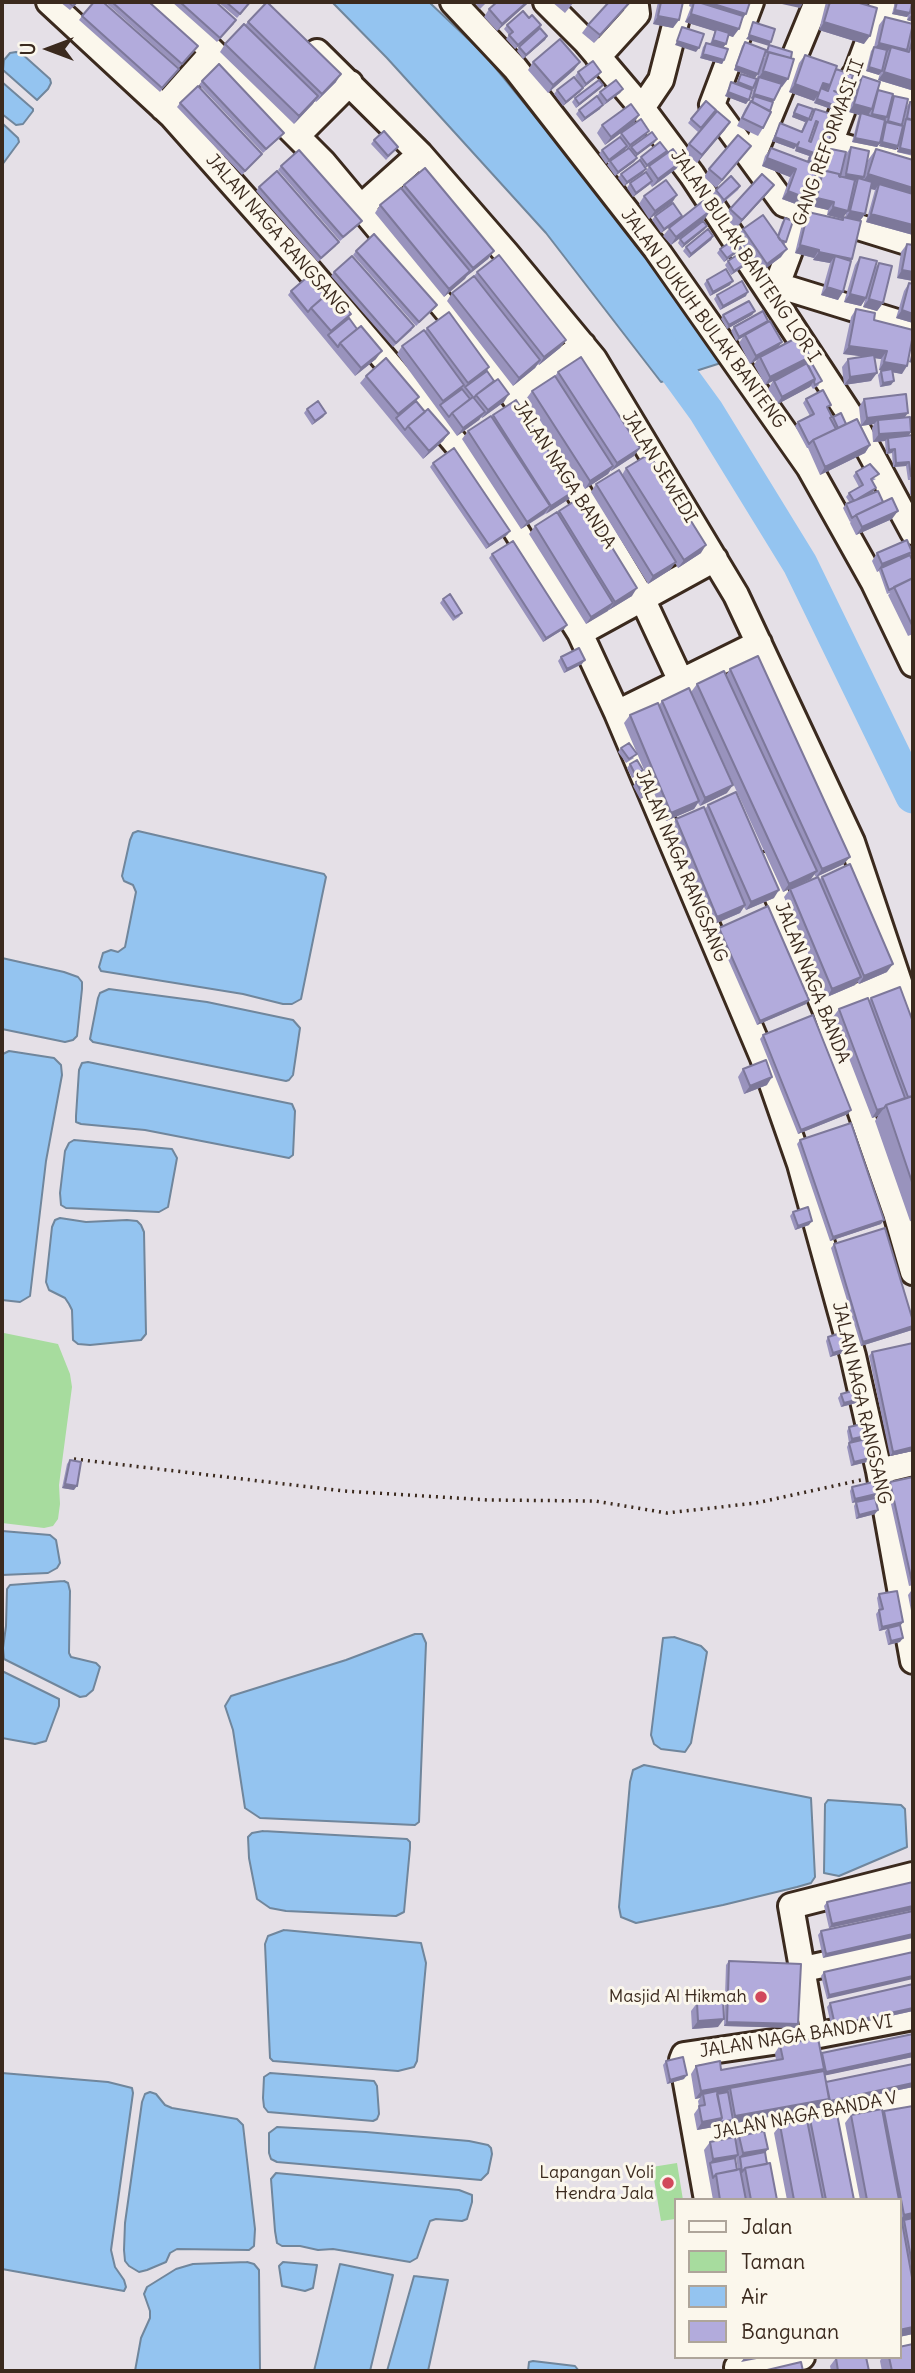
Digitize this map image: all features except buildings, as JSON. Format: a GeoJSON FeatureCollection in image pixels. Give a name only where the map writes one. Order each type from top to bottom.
{"type":"FeatureCollection","features":[{"type":"Feature","properties":{"kind":"street","name":"JALAN NAGA RANGSANG"},"geometry":{"type":"LineString","coordinates":[[49,2],[163,108],[307,268],[476,467],[580,633],[617,713],[763,1058],[800,1164],[853,1356],[879,1471],[913,1661]]}},
{"type":"Feature","properties":{"kind":"street","name":"JALAN NAGA BANDA"},"geometry":{"type":"LineString","coordinates":[[163,2],[298,135],[361,207],[514,397],[562,465],[642,598],[710,743]]}},
{"type":"Feature","properties":{"kind":"street","name":"JALAN DUKUH BULAK BANTENG"},"geometry":{"type":"LineString","coordinates":[[453,2],[515,68],[656,248],[809,467],[874,583],[913,664]]}},
{"type":"Feature","properties":{"kind":"street","name":"JALAN BULAK BANTENG LOR I"},"geometry":{"type":"LineString","coordinates":[[546,2],[642,108],[771,284],[849,415],[913,532]]}},
{"type":"Feature","properties":{"kind":"street"},"geometry":{"type":"LineString","coordinates":[[597,57],[637,14],[633,2]]}},
{"type":"Feature","properties":{"kind":"street"},"geometry":{"type":"LineString","coordinates":[[642,108],[660,80],[681,2]]}},
{"type":"Feature","properties":{"kind":"street"},"geometry":{"type":"LineString","coordinates":[[751,2],[712,105],[784,204],[913,244]]}},
{"type":"Feature","properties":{"kind":"street"},"geometry":{"type":"LineString","coordinates":[[752,159],[817,2]]}},
{"type":"Feature","properties":{"kind":"street"},"geometry":{"type":"LineString","coordinates":[[881,7],[913,23]]}},
{"type":"Feature","properties":{"kind":"street","name":"GANG REFORMASI II"},"geometry":{"type":"LineString","coordinates":[[771,284],[804,211],[881,7]]}},
{"type":"Feature","properties":{"kind":"street","name":"JALAN SEWEDI"},"geometry":{"type":"LineString","coordinates":[[301,38],[350,83],[419,155],[507,254],[594,359],[736,595],[852,842],[913,1024]]}},
{"type":"Feature","properties":{"kind":"street"},"geometry":{"type":"LineString","coordinates":[[163,108],[212,52]]}},
{"type":"Feature","properties":{"kind":"street"},"geometry":{"type":"LineString","coordinates":[[854,76],[913,95]]}},
{"type":"Feature","properties":{"kind":"street"},"geometry":{"type":"LineString","coordinates":[[298,135],[350,83]]}},
{"type":"Feature","properties":{"kind":"street"},"geometry":{"type":"LineString","coordinates":[[831,143],[913,166]]}},
{"type":"Feature","properties":{"kind":"street"},"geometry":{"type":"LineString","coordinates":[[361,207],[419,155]]}},
{"type":"Feature","properties":{"kind":"street"},"geometry":{"type":"LineString","coordinates":[[771,284],[913,327]]}},
{"type":"Feature","properties":{"kind":"street"},"geometry":{"type":"LineString","coordinates":[[514,397],[583,345]]}},
{"type":"Feature","properties":{"kind":"street"},"geometry":{"type":"LineString","coordinates":[[580,633],[715,559]]}},
{"type":"Feature","properties":{"kind":"street"},"geometry":{"type":"LineString","coordinates":[[617,713],[759,643]]}},
{"type":"Feature","properties":{"kind":"street","name":"JALAN NAGA BANDA"},"geometry":{"type":"LineString","coordinates":[[755,844],[825,1009],[896,1213],[913,1272]]}},
{"type":"Feature","properties":{"kind":"street"},"geometry":{"type":"LineString","coordinates":[[825,1009],[898,980]]}},
{"type":"Feature","properties":{"kind":"street"},"geometry":{"type":"LineString","coordinates":[[879,1471],[913,1463]]}},
{"type":"Feature","properties":{"kind":"street"},"geometry":{"type":"LineString","coordinates":[[814,2036],[791,1906],[913,1875]]}},
{"type":"Feature","properties":{"kind":"street"},"geometry":{"type":"LineString","coordinates":[[804,1969],[913,1945]]}},
{"type":"Feature","properties":{"kind":"street","name":"JALAN NAGA BANDA VI"},"geometry":{"type":"LineString","coordinates":[[696,2136],[682,2060],[684,2055],[814,2036],[913,2017]]}},
{"type":"Feature","properties":{"kind":"street","name":"JALAN NAGA BANDA V"},"geometry":{"type":"LineString","coordinates":[[696,2136],[841,2111],[912,2104]]}},
{"type":"Feature","properties":{"kind":"street"},"geometry":{"type":"LineString","coordinates":[[841,2111],[857,2198]]}},
{"type":"Feature","properties":{"kind":"street"},"geometry":{"type":"LineString","coordinates":[[764,2124],[778,2198]]}},
{"type":"Feature","properties":{"kind":"street"},"geometry":{"type":"LineString","coordinates":[[696,2136],[707,2198]]}},
{"type":"Feature","properties":{"kind":"street"},"geometry":{"type":"LineString","coordinates":[[737,2365],[787,2359]]}},
{"type":"Feature","properties":{"kind":"path"},"geometry":{"type":"LineString","coordinates":[[74,1459],[344,1492],[488,1500],[595,1501],[667,1513],[769,1500],[850,1484],[879,1471]]}},
{"type":"Feature","properties":{"kind":"green space"},"geometry":{"type":"Polygon","coordinates":[[[4,1333],[58,1344],[70,1374],[72,1387],[59,1485],[60,1504],[58,1519],[53,1526],[44,1528],[2,1523],[4,1333]]]}},
{"type":"Feature","properties":{"kind":"green space","name":"Lapangan Voli Hendra Jala"},"geometry":{"type":"Polygon","coordinates":[[[677,2163],[683,2198],[674,2198],[674,2219],[661,2221],[652,2167],[677,2163]]]}},
{"type":"Feature","properties":{"kind":"water"},"geometry":{"type":"Polygon","coordinates":[[[332,2],[429,2],[485,55],[587,180],[724,362],[661,382],[546,233],[387,58],[332,2]]]}},
{"type":"Feature","properties":{"kind":"water"},"geometry":{"type":"Polygon","coordinates":[[[10,53],[21,53],[50,79],[48,89],[37,100],[3,70],[4,60],[10,53]]]}},
{"type":"Feature","properties":{"kind":"water"},"geometry":{"type":"Polygon","coordinates":[[[2,82],[33,109],[23,124],[16,125],[2,114],[2,82]]]}},
{"type":"Feature","properties":{"kind":"water"},"geometry":{"type":"Polygon","coordinates":[[[2,123],[19,142],[2,165],[2,123]]]}},
{"type":"Feature","properties":{"kind":"water"},"geometry":{"type":"Polygon","coordinates":[[[138,831],[324,874],[326,877],[301,999],[292,1004],[283,1004],[243,994],[101,971],[99,967],[103,953],[111,950],[118,952],[125,947],[136,892],[133,885],[124,881],[122,876],[130,840],[133,833],[138,831]]]}},
{"type":"Feature","properties":{"kind":"water"},"geometry":{"type":"Polygon","coordinates":[[[2,958],[78,977],[82,982],[82,989],[77,1036],[73,1040],[65,1042],[2,1029],[2,958]]]}},
{"type":"Feature","properties":{"kind":"water"},"geometry":{"type":"Polygon","coordinates":[[[109,989],[207,1002],[293,1020],[300,1028],[293,1075],[286,1081],[93,1042],[90,1039],[98,998],[100,993],[109,989]]]}},
{"type":"Feature","properties":{"kind":"water"},"geometry":{"type":"Polygon","coordinates":[[[9,1051],[54,1058],[61,1065],[62,1075],[46,1161],[30,1296],[20,1302],[2,1300],[2,1059],[3,1054],[9,1051]]]}},
{"type":"Feature","properties":{"kind":"water"},"geometry":{"type":"Polygon","coordinates":[[[88,1062],[292,1104],[295,1111],[293,1155],[289,1158],[145,1130],[76,1122],[79,1070],[82,1063],[88,1062]]]}},
{"type":"Feature","properties":{"kind":"water"},"geometry":{"type":"Polygon","coordinates":[[[74,1140],[172,1149],[177,1158],[168,1207],[159,1212],[66,1208],[61,1205],[65,1151],[74,1140]]]}},
{"type":"Feature","properties":{"kind":"water"},"geometry":{"type":"Polygon","coordinates":[[[60,1218],[86,1222],[127,1220],[137,1221],[141,1225],[144,1232],[146,1334],[141,1340],[90,1345],[78,1344],[73,1340],[72,1310],[65,1298],[49,1290],[46,1282],[52,1227],[55,1220],[60,1218]]]}},
{"type":"Feature","properties":{"kind":"water"},"geometry":{"type":"Polygon","coordinates":[[[2,1531],[50,1535],[56,1540],[60,1563],[57,1568],[48,1573],[2,1575],[2,1531]]]}},
{"type":"Feature","properties":{"kind":"water"},"geometry":{"type":"Polygon","coordinates":[[[64,1581],[68,1583],[70,1591],[69,1653],[71,1657],[96,1663],[100,1667],[93,1690],[80,1697],[4,1659],[7,1589],[10,1585],[64,1581]]]}},
{"type":"Feature","properties":{"kind":"water"},"geometry":{"type":"Polygon","coordinates":[[[415,1634],[422,1634],[426,1643],[419,1822],[415,1825],[260,1818],[245,1808],[233,1730],[225,1706],[231,1696],[346,1660],[415,1634]]]}},
{"type":"Feature","properties":{"kind":"water"},"geometry":{"type":"Polygon","coordinates":[[[674,1637],[701,1646],[707,1652],[691,1743],[685,1752],[661,1749],[654,1744],[651,1735],[663,1638],[674,1637]]]}},
{"type":"Feature","properties":{"kind":"water"},"geometry":{"type":"Polygon","coordinates":[[[2,1671],[59,1699],[46,1741],[35,1744],[2,1738],[2,1671]]]}},
{"type":"Feature","properties":{"kind":"water"},"geometry":{"type":"Polygon","coordinates":[[[644,1765],[811,1798],[815,1877],[811,1883],[636,1923],[621,1917],[619,1907],[630,1782],[633,1770],[644,1765]]]}},
{"type":"Feature","properties":{"kind":"water"},"geometry":{"type":"Polygon","coordinates":[[[828,1800],[901,1805],[905,1809],[907,1847],[839,1876],[824,1873],[825,1804],[828,1800]]]}},
{"type":"Feature","properties":{"kind":"water"},"geometry":{"type":"Polygon","coordinates":[[[263,1831],[407,1839],[410,1848],[404,1912],[396,1916],[270,1908],[257,1899],[249,1858],[248,1837],[252,1833],[263,1831]]]}},
{"type":"Feature","properties":{"kind":"water"},"geometry":{"type":"Polygon","coordinates":[[[284,1930],[421,1943],[426,1963],[417,2061],[414,2067],[398,2071],[273,2061],[270,2058],[265,1944],[268,1936],[284,1930]]]}},
{"type":"Feature","properties":{"kind":"water"},"geometry":{"type":"Polygon","coordinates":[[[2,2073],[108,2082],[132,2088],[111,2250],[115,2267],[124,2280],[124,2291],[2,2269],[2,2073]]]}},
{"type":"Feature","properties":{"kind":"water"},"geometry":{"type":"Polygon","coordinates":[[[270,2073],[374,2081],[377,2086],[377,2119],[373,2121],[268,2112],[264,2107],[264,2077],[270,2073]]]}},
{"type":"Feature","properties":{"kind":"water"},"geometry":{"type":"Polygon","coordinates":[[[150,2092],[172,2108],[237,2119],[243,2125],[255,2229],[254,2246],[249,2250],[177,2249],[170,2253],[166,2262],[139,2272],[125,2261],[125,2223],[142,2102],[145,2094],[150,2092]]]}},
{"type":"Feature","properties":{"kind":"water"},"geometry":{"type":"Polygon","coordinates":[[[277,2127],[469,2141],[488,2145],[492,2154],[488,2173],[481,2180],[277,2162],[271,2159],[269,2153],[269,2133],[277,2127]]]}},
{"type":"Feature","properties":{"kind":"water"},"geometry":{"type":"Polygon","coordinates":[[[276,2173],[459,2190],[472,2195],[472,2202],[467,2219],[430,2221],[417,2258],[410,2262],[333,2249],[282,2246],[277,2243],[275,2231],[271,2179],[276,2173]]]}},
{"type":"Feature","properties":{"kind":"water"},"geometry":{"type":"Polygon","coordinates":[[[283,2262],[317,2265],[313,2288],[305,2291],[282,2286],[279,2266],[283,2262]]]}},
{"type":"Feature","properties":{"kind":"water"},"geometry":{"type":"Polygon","coordinates":[[[193,2264],[254,2264],[259,2270],[260,2371],[135,2371],[141,2338],[150,2318],[144,2294],[147,2287],[176,2269],[193,2264]]]}},
{"type":"Feature","properties":{"kind":"water"},"geometry":{"type":"Polygon","coordinates":[[[340,2264],[393,2275],[370,2371],[314,2371],[340,2264]]]}},
{"type":"Feature","properties":{"kind":"water"},"geometry":{"type":"Polygon","coordinates":[[[414,2276],[448,2280],[428,2371],[387,2371],[414,2276]]]}},
{"type":"Feature","properties":{"kind":"water"},"geometry":{"type":"Polygon","coordinates":[[[529,2362],[575,2366],[579,2371],[528,2371],[529,2362]]]}},
{"type":"Feature","properties":{"kind":"waterway"},"geometry":{"type":"LineString","coordinates":[[653,338],[706,411],[800,564],[913,796]]}},
{"type":"Feature","properties":{"kind":"place","name":"Masjid Al Hikmah"},"geometry":{"type":"Point","coordinates":[761,1997]}},
{"type":"Feature","properties":{"kind":"place","name":"Lapangan Voli Hendra Jala"},"geometry":{"type":"Point","coordinates":[668,2183]}}]}
